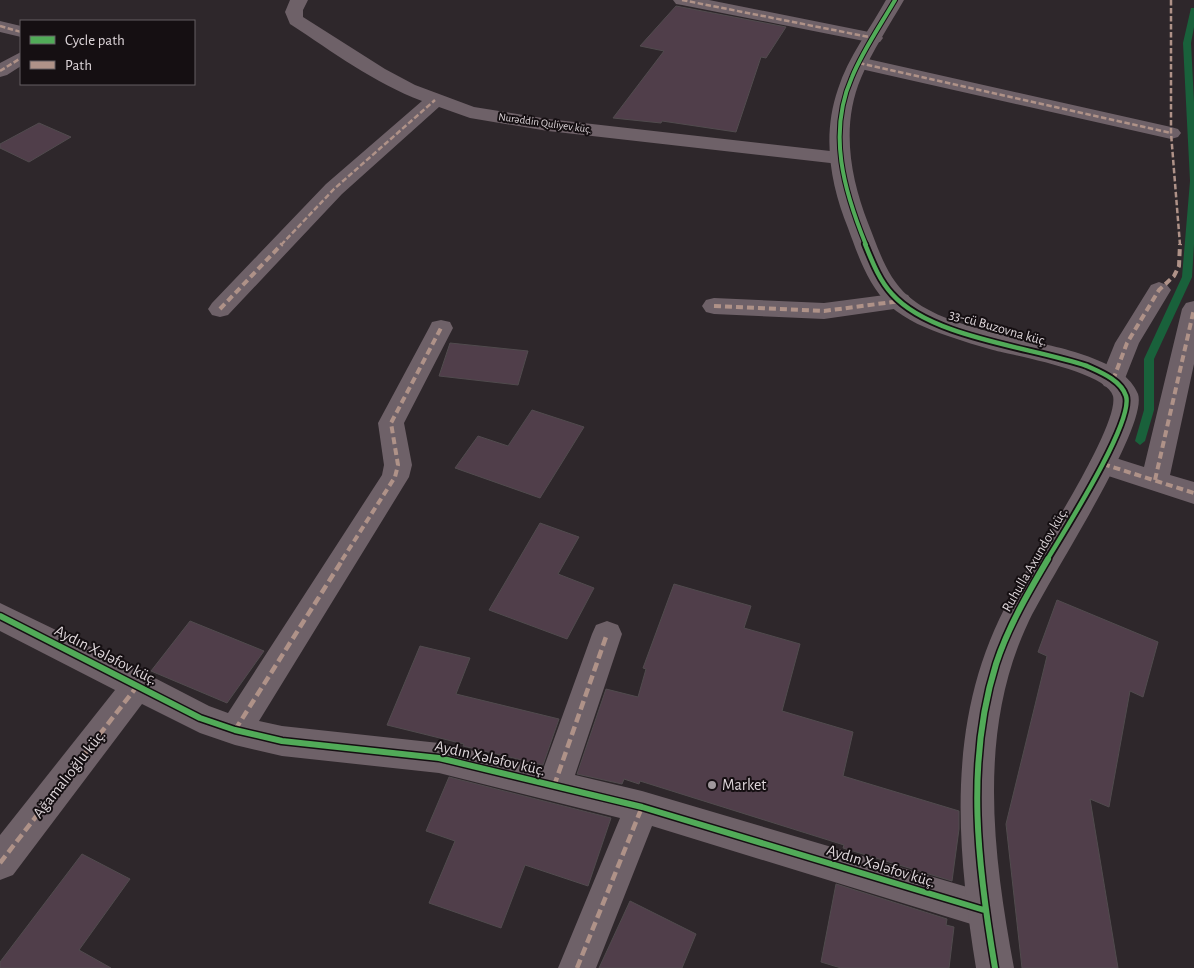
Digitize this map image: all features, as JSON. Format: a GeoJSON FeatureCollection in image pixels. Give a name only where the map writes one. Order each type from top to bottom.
{"type":"FeatureCollection","features":[{"type":"Feature","properties":{"kind":"street","name":"Nurəddin Quliyev küç."},"geometry":{"type":"LineString","coordinates":[[299,0],[293,9],[293,15],[296,20],[378,73],[434,100],[470,112],[514,120],[839,158]]}},
{"type":"Feature","properties":{"kind":"street"},"geometry":{"type":"LineString","coordinates":[[682,0],[874,38]]}},
{"type":"Feature","properties":{"kind":"street","name":"33-cü Buzovna küç."},"geometry":{"type":"LineString","coordinates":[[895,0],[859,63],[848,89],[842,116],[839,158],[853,215],[877,271],[887,287],[900,301],[941,324],[995,342],[1082,364],[1098,370],[1113,380],[1124,392],[1127,403],[1125,414],[1102,464]]}},
{"type":"Feature","properties":{"kind":"street"},"geometry":{"type":"LineString","coordinates":[[0,26],[20,32]]}},
{"type":"Feature","properties":{"kind":"street"},"geometry":{"type":"LineString","coordinates":[[0,72],[20,59]]}},
{"type":"Feature","properties":{"kind":"street"},"geometry":{"type":"LineString","coordinates":[[859,63],[1171,134]]}},
{"type":"Feature","properties":{"kind":"street"},"geometry":{"type":"LineString","coordinates":[[220,309],[334,189],[434,100]]}},
{"type":"Feature","properties":{"kind":"street"},"geometry":{"type":"LineString","coordinates":[[1113,380],[1127,343],[1159,290]]}},
{"type":"Feature","properties":{"kind":"street"},"geometry":{"type":"LineString","coordinates":[[714,306],[824,311],[900,301]]}},
{"type":"Feature","properties":{"kind":"street"},"geometry":{"type":"LineString","coordinates":[[1155,480],[1194,309]]}},
{"type":"Feature","properties":{"kind":"street"},"geometry":{"type":"LineString","coordinates":[[235,730],[395,477],[398,465],[390,423],[440,328]]}},
{"type":"Feature","properties":{"kind":"street"},"geometry":{"type":"LineString","coordinates":[[1102,464],[1194,493]]}},
{"type":"Feature","properties":{"kind":"street","name":"Ruhulla Axundov küç."},"geometry":{"type":"LineString","coordinates":[[995,968],[984,910],[977,816],[978,756],[985,708],[998,659],[1012,622],[1102,464]]}},
{"type":"Feature","properties":{"kind":"street","name":"Aydın Xələfov küç."},"geometry":{"type":"LineString","coordinates":[[0,616],[200,718],[235,730],[282,741],[439,758],[642,807],[984,910]]}},
{"type":"Feature","properties":{"kind":"street"},"geometry":{"type":"LineString","coordinates":[[554,786],[608,634]]}},
{"type":"Feature","properties":{"kind":"street","name":"Ağamalıoğlu küç."},"geometry":{"type":"LineString","coordinates":[[0,863],[138,685]]}},
{"type":"Feature","properties":{"kind":"street"},"geometry":{"type":"LineString","coordinates":[[577,968],[642,807]]}},
{"type":"Feature","properties":{"kind":"building"},"geometry":{"type":"Polygon","coordinates":[[[676,6],[786,27],[766,58],[761,57],[736,132],[662,121],[661,123],[613,118],[664,51],[640,46],[676,6]]]}},
{"type":"Feature","properties":{"kind":"building"},"geometry":{"type":"Polygon","coordinates":[[[39,123],[71,137],[29,162],[0,148],[0,144],[39,123]]]}},
{"type":"Feature","properties":{"kind":"building"},"geometry":{"type":"Polygon","coordinates":[[[450,343],[528,351],[518,385],[439,376],[450,343]]]}},
{"type":"Feature","properties":{"kind":"building"},"geometry":{"type":"Polygon","coordinates":[[[532,410],[584,427],[540,498],[455,468],[478,436],[508,446],[532,410]]]}},
{"type":"Feature","properties":{"kind":"building"},"geometry":{"type":"Polygon","coordinates":[[[540,523],[579,537],[558,574],[594,588],[567,639],[489,610],[540,523]]]}},
{"type":"Feature","properties":{"kind":"building"},"geometry":{"type":"Polygon","coordinates":[[[674,584],[751,606],[744,628],[800,644],[782,711],[853,732],[843,776],[959,811],[959,829],[952,881],[843,848],[844,845],[640,781],[639,784],[624,779],[622,784],[577,774],[606,689],[638,697],[646,669],[643,668],[674,584]]]}},
{"type":"Feature","properties":{"kind":"building"},"geometry":{"type":"Polygon","coordinates":[[[1057,600],[1158,642],[1143,697],[1130,691],[1109,807],[1090,799],[1118,968],[1022,968],[1006,824],[1047,656],[1038,652],[1057,600]]]}},
{"type":"Feature","properties":{"kind":"building"},"geometry":{"type":"Polygon","coordinates":[[[190,621],[264,651],[227,703],[151,671],[190,621]]]}},
{"type":"Feature","properties":{"kind":"building"},"geometry":{"type":"Polygon","coordinates":[[[420,646],[470,658],[456,694],[559,719],[543,765],[387,725],[420,646]]]}},
{"type":"Feature","properties":{"kind":"building"},"geometry":{"type":"Polygon","coordinates":[[[449,777],[611,818],[588,886],[525,865],[501,928],[429,903],[455,841],[426,831],[449,777]]]}},
{"type":"Feature","properties":{"kind":"building"},"geometry":{"type":"Polygon","coordinates":[[[82,854],[130,879],[79,950],[111,968],[0,968],[0,962],[82,854]]]}},
{"type":"Feature","properties":{"kind":"building"},"geometry":{"type":"Polygon","coordinates":[[[836,884],[947,919],[946,925],[954,927],[949,968],[841,968],[821,962],[836,884]]]}},
{"type":"Feature","properties":{"kind":"building"},"geometry":{"type":"Polygon","coordinates":[[[630,901],[696,934],[682,968],[599,968],[630,901]]]}},
{"type":"Feature","properties":{"kind":"waterway"},"geometry":{"type":"LineString","coordinates":[[1140,441],[1149,410],[1149,359],[1187,277],[1194,181],[1187,43],[1194,10]]}},
{"type":"Feature","properties":{"kind":"marked path"},"geometry":{"type":"LineString","coordinates":[[682,0],[874,38]]}},
{"type":"Feature","properties":{"kind":"marked path"},"geometry":{"type":"LineString","coordinates":[[1113,380],[1127,343],[1159,290],[1174,276],[1179,266],[1180,248],[1171,133],[1171,0]]}},
{"type":"Feature","properties":{"kind":"marked path"},"geometry":{"type":"LineString","coordinates":[[0,26],[20,32]]}},
{"type":"Feature","properties":{"kind":"marked path"},"geometry":{"type":"LineString","coordinates":[[0,71],[20,59]]}},
{"type":"Feature","properties":{"kind":"marked path"},"geometry":{"type":"LineString","coordinates":[[859,63],[1171,133]]}},
{"type":"Feature","properties":{"kind":"marked path"},"geometry":{"type":"LineString","coordinates":[[220,309],[334,189],[435,100]]}},
{"type":"Feature","properties":{"kind":"marked path"},"geometry":{"type":"LineString","coordinates":[[714,306],[824,311],[900,301]]}},
{"type":"Feature","properties":{"kind":"marked path"},"geometry":{"type":"LineString","coordinates":[[1155,480],[1194,309]]}},
{"type":"Feature","properties":{"kind":"marked path"},"geometry":{"type":"LineString","coordinates":[[235,730],[395,477],[398,465],[391,423],[441,328]]}},
{"type":"Feature","properties":{"kind":"marked path"},"geometry":{"type":"LineString","coordinates":[[1103,464],[1194,493]]}},
{"type":"Feature","properties":{"kind":"marked path"},"geometry":{"type":"LineString","coordinates":[[554,786],[607,634]]}},
{"type":"Feature","properties":{"kind":"marked path"},"geometry":{"type":"LineString","coordinates":[[0,863],[138,685]]}},
{"type":"Feature","properties":{"kind":"marked path"},"geometry":{"type":"LineString","coordinates":[[577,968],[642,807]]}},
{"type":"Feature","properties":{"kind":"cycle path"},"geometry":{"type":"LineString","coordinates":[[895,0],[863,55],[847,89],[842,107],[839,142],[843,177],[852,212],[885,286],[899,301],[931,321],[980,338],[1045,353],[1087,366],[1105,374],[1118,384],[1126,396],[1124,413],[1115,439],[1099,471],[1012,623],[996,664],[985,706],[979,750],[977,793],[978,837],[982,881],[995,968]]}},
{"type":"Feature","properties":{"kind":"cycle path"},"geometry":{"type":"LineString","coordinates":[[0,616],[200,718],[235,730],[282,741],[439,758],[642,807],[984,910]]}},
{"type":"Feature","properties":{"kind":"place","name":"Market"},"geometry":{"type":"Point","coordinates":[712,785]}}]}
